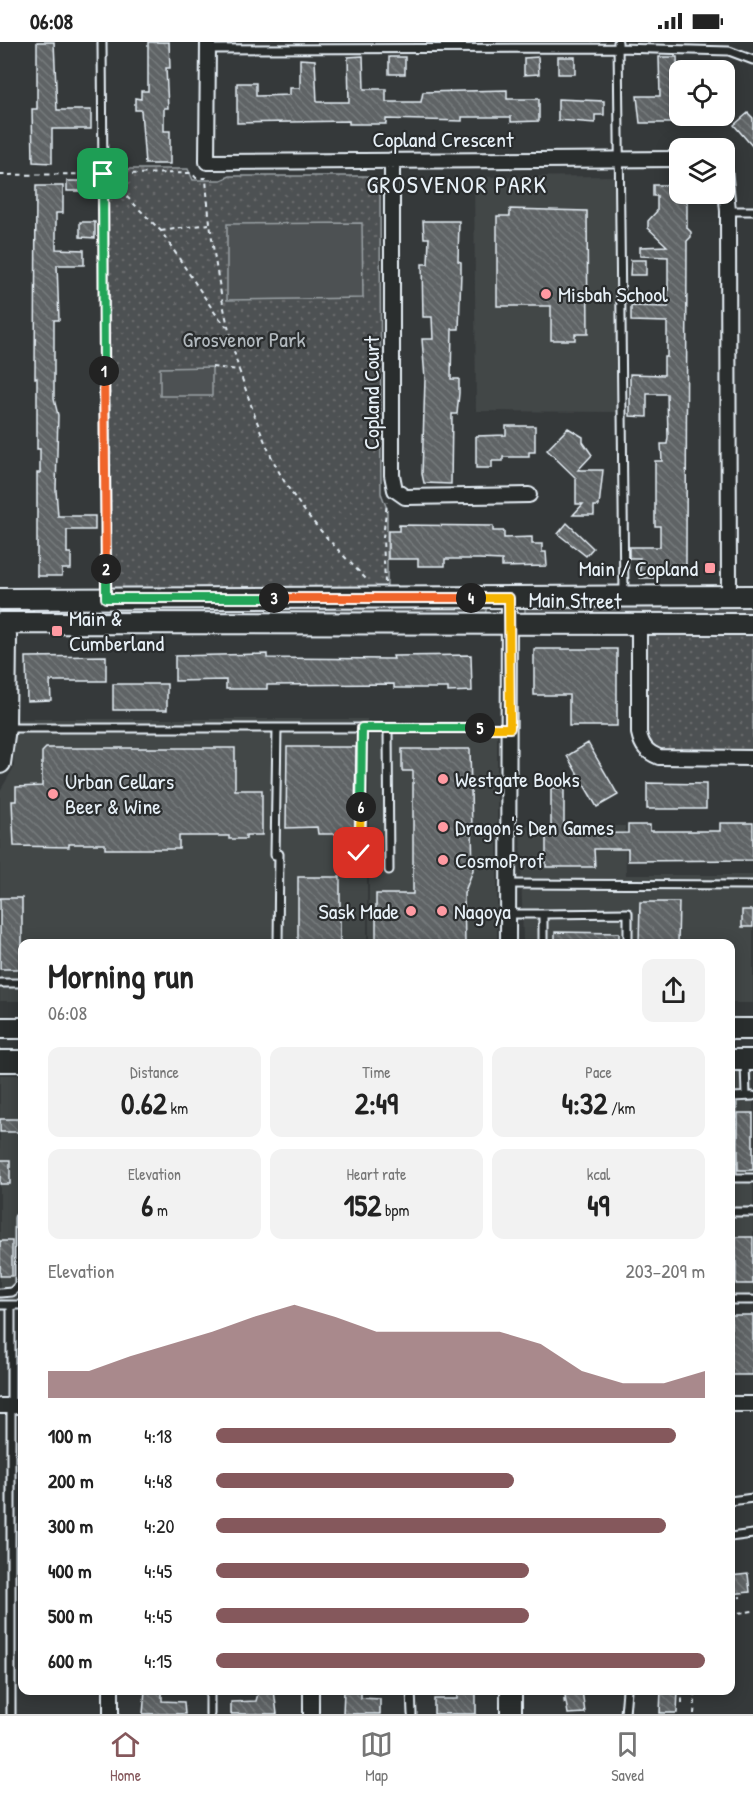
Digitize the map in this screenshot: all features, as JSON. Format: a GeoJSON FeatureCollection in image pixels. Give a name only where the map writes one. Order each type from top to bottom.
{"type":"FeatureCollection","features":[{"type":"Feature","properties":{"kind":"street","name":"Copland Crescent"},"geometry":{"type":"LineString","coordinates":[[208,45],[207,162],[669,159]]}},
{"type":"Feature","properties":{"kind":"street","name":"Copland Court"},"geometry":{"type":"LineString","coordinates":[[392,160],[392,475],[395,489],[405,497],[529,495]]}},
{"type":"Feature","properties":{"kind":"street"},"geometry":{"type":"LineString","coordinates":[[727,204],[729,597]]}},
{"type":"Feature","properties":{"kind":"street","name":"Main Street"},"geometry":{"type":"LineString","coordinates":[[0,599],[753,596]]}},
{"type":"Feature","properties":{"kind":"street"},"geometry":{"type":"LineString","coordinates":[[508,939],[509,598]]}},
{"type":"Feature","properties":{"kind":"street","name":"Main Street"},"geometry":{"type":"LineString","coordinates":[[0,624],[753,624]]}},
{"type":"Feature","properties":{"kind":"street"},"geometry":{"type":"LineString","coordinates":[[0,624],[6,636],[0,763]]}},
{"type":"Feature","properties":{"kind":"street"},"geometry":{"type":"LineString","coordinates":[[639,625],[639,733],[641,743],[647,752],[659,757],[753,758]]}},
{"type":"Feature","properties":{"kind":"street"},"geometry":{"type":"LineString","coordinates":[[0,1028],[18,1028]]}},
{"type":"Feature","properties":{"kind":"street"},"geometry":{"type":"LineString","coordinates":[[735,1029],[753,1029]]}},
{"type":"Feature","properties":{"kind":"street"},"geometry":{"type":"LineString","coordinates":[[0,1061],[18,1061]]}},
{"type":"Feature","properties":{"kind":"street"},"geometry":{"type":"LineString","coordinates":[[735,1404],[753,1404]]}},
{"type":"Feature","properties":{"kind":"street"},"geometry":{"type":"LineString","coordinates":[[111,1695],[111,1714]]}},
{"type":"Feature","properties":{"kind":"street"},"geometry":{"type":"LineString","coordinates":[[311,1695],[311,1714]]}},
{"type":"Feature","properties":{"kind":"street"},"geometry":{"type":"LineString","coordinates":[[511,1714],[516,1695]]}},
{"type":"Feature","properties":{"kind":"lane"},"geometry":{"type":"LineString","coordinates":[[102,42],[106,598]]}},
{"type":"Feature","properties":{"kind":"lane"},"geometry":{"type":"LineString","coordinates":[[208,45],[618,45],[729,51],[753,60]]}},
{"type":"Feature","properties":{"kind":"lane"},"geometry":{"type":"LineString","coordinates":[[618,45],[624,597]]}},
{"type":"Feature","properties":{"kind":"lane"},"geometry":{"type":"LineString","coordinates":[[728,211],[753,211]]}},
{"type":"Feature","properties":{"kind":"lane"},"geometry":{"type":"LineString","coordinates":[[3,728],[510,728]]}},
{"type":"Feature","properties":{"kind":"lane"},"geometry":{"type":"LineString","coordinates":[[277,728],[275,855],[279,854],[278,939]]}},
{"type":"Feature","properties":{"kind":"lane"},"geometry":{"type":"LineString","coordinates":[[359,853],[362,728]]}},
{"type":"Feature","properties":{"kind":"lane"},"geometry":{"type":"LineString","coordinates":[[388,728],[389,870]]}},
{"type":"Feature","properties":{"kind":"lane"},"geometry":{"type":"LineString","coordinates":[[508,884],[753,885]]}},
{"type":"Feature","properties":{"kind":"lane"},"geometry":{"type":"LineString","coordinates":[[508,914],[628,913],[628,939]]}},
{"type":"Feature","properties":{"kind":"lane"},"geometry":{"type":"LineString","coordinates":[[543,914],[543,939]]}},
{"type":"Feature","properties":{"kind":"lane"},"geometry":{"type":"LineString","coordinates":[[0,983],[18,983]]}},
{"type":"Feature","properties":{"kind":"lane"},"geometry":{"type":"LineString","coordinates":[[743,1060],[749,1096]]}},
{"type":"Feature","properties":{"kind":"lane"},"geometry":{"type":"LineString","coordinates":[[735,1178],[753,1178]]}},
{"type":"Feature","properties":{"kind":"lane"},"geometry":{"type":"LineString","coordinates":[[735,1212],[753,1212]]}},
{"type":"Feature","properties":{"kind":"lane"},"geometry":{"type":"LineString","coordinates":[[1,1292],[12,1292],[18,1286]]}},
{"type":"Feature","properties":{"kind":"lane"},"geometry":{"type":"LineString","coordinates":[[735,1300],[753,1300]]}},
{"type":"Feature","properties":{"kind":"lane"},"geometry":{"type":"LineString","coordinates":[[0,1305],[18,1305]]}},
{"type":"Feature","properties":{"kind":"lane"},"geometry":{"type":"LineString","coordinates":[[11,1305],[11,1714]]}},
{"type":"Feature","properties":{"kind":"lane"},"geometry":{"type":"LineString","coordinates":[[735,1500],[753,1498]]}},
{"type":"Feature","properties":{"kind":"lane"},"geometry":{"type":"LineString","coordinates":[[735,1536],[753,1534]]}},
{"type":"Feature","properties":{"kind":"lane"},"geometry":{"type":"LineString","coordinates":[[210,1695],[210,1714]]}},
{"type":"Feature","properties":{"kind":"lane"},"geometry":{"type":"LineString","coordinates":[[411,1695],[411,1714]]}},
{"type":"Feature","properties":{"kind":"lane"},"geometry":{"type":"LineString","coordinates":[[625,1714],[627,1695]]}},
{"type":"Feature","properties":{"kind":"path"},"geometry":{"type":"LineString","coordinates":[[0,175],[192,173],[196,178],[206,178],[209,224],[227,328],[260,431],[288,488],[322,533],[369,582]]}},
{"type":"Feature","properties":{"kind":"path"},"geometry":{"type":"LineString","coordinates":[[103,174],[161,231],[227,328]]}},
{"type":"Feature","properties":{"kind":"path"},"geometry":{"type":"LineString","coordinates":[[161,231],[209,224]]}},
{"type":"Feature","properties":{"kind":"path"},"geometry":{"type":"LineString","coordinates":[[212,367],[240,370]]}},
{"type":"Feature","properties":{"kind":"path"},"geometry":{"type":"LineString","coordinates":[[384,590],[383,538],[386,503]]}},
{"type":"Feature","properties":{"kind":"path"},"geometry":{"type":"LineString","coordinates":[[735,1598],[741,1597]]}},
{"type":"Feature","properties":{"kind":"path"},"geometry":{"type":"LineString","coordinates":[[735,1613],[753,1611]]}},
{"type":"Feature","properties":{"kind":"path"},"geometry":{"type":"LineString","coordinates":[[564,1695],[565,1706]]}},
{"type":"Feature","properties":{"kind":"path"},"geometry":{"type":"LineString","coordinates":[[682,1695],[682,1703]]}},
{"type":"Feature","properties":{"kind":"path"},"geometry":{"type":"LineString","coordinates":[[694,1714],[696,1695]]}},
{"type":"Feature","properties":{"kind":"shaded area","name":"Misbah School"},"geometry":{"type":"Polygon","coordinates":[[[617,176],[617,412],[476,411],[474,177],[617,176]]]}},
{"type":"Feature","properties":{"kind":"shaded area"},"geometry":{"type":"Polygon","coordinates":[[[14,719],[367,719],[367,939],[18,939],[18,1001],[0,1001],[0,791],[14,767],[14,719]]]}},
{"type":"Feature","properties":{"kind":"shaded area"},"geometry":{"type":"Polygon","coordinates":[[[369,732],[497,732],[497,939],[369,939],[369,732]]]}},
{"type":"Feature","properties":{"kind":"shaded area"},"geometry":{"type":"Polygon","coordinates":[[[520,825],[625,826],[626,875],[753,875],[753,1003],[735,1003],[735,939],[523,939],[520,825]]]}},
{"type":"Feature","properties":{"kind":"shaded area"},"geometry":{"type":"Polygon","coordinates":[[[735,1060],[753,1060],[753,1300],[735,1300],[735,1060]]]}},
{"type":"Feature","properties":{"kind":"shaded area"},"geometry":{"type":"Polygon","coordinates":[[[0,1075],[18,1075],[18,1301],[0,1301],[0,1075]]]}},
{"type":"Feature","properties":{"kind":"green space","name":"Grosvenor Park"},"geometry":{"type":"Polygon","coordinates":[[[107,169],[188,169],[193,180],[221,180],[230,176],[367,176],[380,184],[381,493],[387,509],[387,588],[109,589],[107,169]]]}},
{"type":"Feature","properties":{"kind":"green space"},"geometry":{"type":"Polygon","coordinates":[[[362,223],[363,298],[227,300],[227,224],[362,223]]]}},
{"type":"Feature","properties":{"kind":"green space"},"geometry":{"type":"Polygon","coordinates":[[[212,367],[212,396],[160,396],[160,368],[212,367]]]}},
{"type":"Feature","properties":{"kind":"green space"},"geometry":{"type":"Polygon","coordinates":[[[753,604],[753,615],[525,614],[525,606],[753,604]]]}},
{"type":"Feature","properties":{"kind":"green space"},"geometry":{"type":"Polygon","coordinates":[[[487,606],[485,615],[19,615],[20,607],[487,606]]]}},
{"type":"Feature","properties":{"kind":"green space"},"geometry":{"type":"Polygon","coordinates":[[[753,624],[753,758],[659,757],[641,743],[639,625],[753,624]]]}},
{"type":"Feature","properties":{"kind":"building"},"geometry":{"type":"Polygon","coordinates":[[[37,42],[54,42],[57,110],[91,110],[91,129],[52,129],[52,163],[33,162],[32,109],[37,109],[37,42]]]}},
{"type":"Feature","properties":{"kind":"building"},"geometry":{"type":"Polygon","coordinates":[[[148,42],[169,42],[170,68],[166,68],[168,108],[164,108],[164,131],[170,131],[170,164],[145,164],[141,110],[135,110],[135,98],[141,99],[141,91],[148,91],[148,42]]]}},
{"type":"Feature","properties":{"kind":"building"},"geometry":{"type":"Polygon","coordinates":[[[363,56],[364,89],[386,89],[386,102],[421,102],[423,92],[507,90],[507,99],[539,99],[539,121],[511,122],[511,117],[462,117],[462,121],[386,119],[386,124],[349,124],[349,121],[237,123],[237,83],[256,83],[256,96],[290,95],[290,88],[300,88],[300,59],[315,60],[317,102],[349,102],[348,57],[363,56]]]}},
{"type":"Feature","properties":{"kind":"building"},"geometry":{"type":"Polygon","coordinates":[[[389,57],[405,57],[405,74],[389,74],[389,57]]]}},
{"type":"Feature","properties":{"kind":"building"},"geometry":{"type":"Polygon","coordinates":[[[538,57],[539,74],[524,75],[524,58],[538,57]]]}},
{"type":"Feature","properties":{"kind":"building"},"geometry":{"type":"Polygon","coordinates":[[[558,57],[575,57],[575,74],[558,74],[558,57]]]}},
{"type":"Feature","properties":{"kind":"building"},"geometry":{"type":"Polygon","coordinates":[[[659,57],[677,57],[677,60],[669,60],[669,123],[640,123],[637,96],[660,96],[659,57]]]}},
{"type":"Feature","properties":{"kind":"building"},"geometry":{"type":"Polygon","coordinates":[[[558,99],[604,101],[604,115],[595,115],[595,123],[558,120],[558,99]]]}},
{"type":"Feature","properties":{"kind":"building"},"geometry":{"type":"Polygon","coordinates":[[[748,113],[753,118],[753,147],[735,126],[748,113]]]}},
{"type":"Feature","properties":{"kind":"building"},"geometry":{"type":"Polygon","coordinates":[[[67,181],[82,181],[82,191],[67,191],[67,181]]]}},
{"type":"Feature","properties":{"kind":"building"},"geometry":{"type":"Polygon","coordinates":[[[653,185],[669,185],[669,204],[687,204],[687,228],[691,232],[691,237],[687,241],[686,564],[684,566],[655,566],[654,578],[640,578],[640,558],[629,558],[629,547],[660,547],[660,526],[655,526],[655,461],[662,461],[661,444],[667,444],[668,437],[667,394],[647,394],[647,417],[630,416],[630,374],[664,375],[664,357],[667,357],[667,322],[631,321],[631,306],[668,307],[668,257],[640,256],[640,247],[667,246],[648,228],[648,221],[657,211],[657,196],[653,196],[653,185]]]}},
{"type":"Feature","properties":{"kind":"building"},"geometry":{"type":"Polygon","coordinates":[[[36,186],[63,186],[63,213],[56,213],[56,249],[84,250],[84,265],[57,265],[59,320],[54,320],[54,399],[58,415],[56,490],[58,516],[95,516],[95,530],[67,530],[67,553],[71,553],[71,569],[62,569],[62,576],[37,576],[37,473],[40,473],[40,449],[37,449],[37,378],[35,378],[36,186]]]}},
{"type":"Feature","properties":{"kind":"building"},"geometry":{"type":"Polygon","coordinates":[[[510,209],[587,211],[588,334],[575,334],[575,340],[551,340],[551,306],[497,306],[497,216],[510,216],[510,209]]]}},
{"type":"Feature","properties":{"kind":"building"},"geometry":{"type":"Polygon","coordinates":[[[423,221],[459,221],[458,261],[461,262],[461,272],[459,329],[452,329],[451,379],[459,379],[459,393],[457,414],[452,414],[451,484],[424,483],[422,474],[425,379],[422,339],[433,339],[432,317],[423,317],[422,264],[428,264],[429,238],[424,238],[423,221]]]}},
{"type":"Feature","properties":{"kind":"building"},"geometry":{"type":"Polygon","coordinates":[[[80,222],[95,222],[95,238],[80,237],[80,222]]]}},
{"type":"Feature","properties":{"kind":"building"},"geometry":{"type":"Polygon","coordinates":[[[631,260],[646,260],[646,275],[630,275],[631,260]]]}},
{"type":"Feature","properties":{"kind":"building"},"geometry":{"type":"Polygon","coordinates":[[[506,426],[535,426],[535,452],[529,452],[529,457],[503,457],[503,461],[492,461],[492,468],[476,468],[476,436],[506,435],[506,426]]]}},
{"type":"Feature","properties":{"kind":"building"},"geometry":{"type":"Polygon","coordinates":[[[568,428],[583,437],[583,442],[592,455],[578,470],[603,470],[599,506],[594,506],[594,515],[573,515],[583,504],[576,504],[576,478],[547,450],[568,428]]]}},
{"type":"Feature","properties":{"kind":"building"},"geometry":{"type":"Polygon","coordinates":[[[567,523],[593,548],[586,556],[558,534],[567,523]]]}},
{"type":"Feature","properties":{"kind":"building"},"geometry":{"type":"Polygon","coordinates":[[[399,525],[493,526],[493,531],[504,531],[504,538],[532,537],[532,544],[542,544],[542,552],[546,552],[547,566],[502,567],[502,560],[445,559],[445,566],[418,566],[418,559],[388,559],[388,531],[399,531],[399,525]]]}},
{"type":"Feature","properties":{"kind":"building"},"geometry":{"type":"Polygon","coordinates":[[[534,649],[617,649],[617,726],[569,726],[569,695],[534,695],[534,649]]]}},
{"type":"Feature","properties":{"kind":"building"},"geometry":{"type":"Polygon","coordinates":[[[267,654],[267,658],[394,659],[393,656],[471,655],[472,691],[448,692],[448,688],[394,688],[394,684],[267,685],[267,689],[226,689],[226,680],[175,681],[175,656],[267,654]]]}},
{"type":"Feature","properties":{"kind":"building"},"geometry":{"type":"Polygon","coordinates":[[[106,656],[106,681],[50,681],[51,700],[27,701],[26,657],[106,656]]]}},
{"type":"Feature","properties":{"kind":"building"},"geometry":{"type":"Polygon","coordinates":[[[113,684],[167,684],[167,710],[113,710],[113,684]]]}},
{"type":"Feature","properties":{"kind":"building"},"geometry":{"type":"Polygon","coordinates":[[[588,743],[618,795],[597,807],[567,756],[588,743]]]}},
{"type":"Feature","properties":{"kind":"building"},"geometry":{"type":"Polygon","coordinates":[[[287,747],[356,747],[355,834],[318,834],[317,827],[286,828],[287,747]]]}},
{"type":"Feature","properties":{"kind":"building"},"geometry":{"type":"Polygon","coordinates":[[[46,748],[235,748],[235,790],[262,790],[262,835],[246,835],[246,839],[229,839],[229,836],[179,836],[179,849],[105,849],[105,844],[69,844],[69,847],[14,846],[12,801],[16,801],[16,787],[42,786],[42,752],[46,748]]]}},
{"type":"Feature","properties":{"kind":"building"},"geometry":{"type":"Polygon","coordinates":[[[402,749],[470,749],[473,870],[464,894],[465,939],[376,939],[376,894],[413,894],[413,771],[402,771],[402,749]]]}},
{"type":"Feature","properties":{"kind":"building"},"geometry":{"type":"Polygon","coordinates":[[[647,783],[706,784],[706,809],[647,809],[647,783]]]}},
{"type":"Feature","properties":{"kind":"building"},"geometry":{"type":"Polygon","coordinates":[[[551,788],[564,788],[564,834],[628,833],[628,825],[650,825],[650,831],[720,831],[720,823],[753,823],[753,860],[628,861],[628,849],[594,849],[595,867],[546,867],[546,834],[551,834],[551,788]]]}},
{"type":"Feature","properties":{"kind":"building"},"geometry":{"type":"Polygon","coordinates":[[[298,877],[340,877],[340,939],[298,939],[298,877]]]}},
{"type":"Feature","properties":{"kind":"building"},"geometry":{"type":"Polygon","coordinates":[[[0,898],[22,898],[22,939],[18,939],[18,969],[0,969],[0,898]]]}},
{"type":"Feature","properties":{"kind":"building"},"geometry":{"type":"Polygon","coordinates":[[[640,902],[679,902],[678,939],[639,939],[640,902]]]}},
{"type":"Feature","properties":{"kind":"building"},"geometry":{"type":"Polygon","coordinates":[[[742,910],[753,910],[753,927],[742,927],[742,910]]]}},
{"type":"Feature","properties":{"kind":"building"},"geometry":{"type":"Polygon","coordinates":[[[555,932],[619,933],[619,939],[555,939],[555,932]]]}},
{"type":"Feature","properties":{"kind":"building"},"geometry":{"type":"Polygon","coordinates":[[[738,1113],[753,1113],[753,1170],[738,1170],[738,1113]]]}},
{"type":"Feature","properties":{"kind":"building"},"geometry":{"type":"Polygon","coordinates":[[[0,1119],[18,1119],[18,1132],[0,1132],[0,1119]]]}},
{"type":"Feature","properties":{"kind":"building"},"geometry":{"type":"Polygon","coordinates":[[[0,1160],[10,1160],[10,1184],[0,1184],[0,1160]]]}},
{"type":"Feature","properties":{"kind":"building"},"geometry":{"type":"Polygon","coordinates":[[[736,1237],[753,1237],[753,1284],[736,1284],[736,1237]]]}},
{"type":"Feature","properties":{"kind":"building"},"geometry":{"type":"Polygon","coordinates":[[[0,1241],[12,1241],[12,1276],[0,1276],[0,1241]]]}},
{"type":"Feature","properties":{"kind":"building"},"geometry":{"type":"Polygon","coordinates":[[[735,1315],[753,1315],[753,1375],[735,1375],[735,1315]]]}},
{"type":"Feature","properties":{"kind":"building"},"geometry":{"type":"Polygon","coordinates":[[[748,1574],[750,1592],[735,1594],[735,1575],[748,1574]]]}},
{"type":"Feature","properties":{"kind":"building"},"geometry":{"type":"Polygon","coordinates":[[[145,1695],[162,1695],[162,1701],[184,1702],[185,1714],[143,1714],[145,1695]]]}},
{"type":"Feature","properties":{"kind":"building"},"geometry":{"type":"Polygon","coordinates":[[[258,1695],[275,1695],[277,1714],[231,1714],[231,1702],[256,1701],[258,1695]]]}},
{"type":"Feature","properties":{"kind":"building"},"geometry":{"type":"Polygon","coordinates":[[[344,1695],[361,1695],[361,1698],[380,1699],[380,1714],[343,1714],[344,1695]]]}},
{"type":"Feature","properties":{"kind":"building"},"geometry":{"type":"Polygon","coordinates":[[[457,1695],[476,1695],[476,1714],[434,1714],[434,1699],[457,1699],[457,1695]]]}},
{"type":"Feature","properties":{"kind":"building"},"geometry":{"type":"Polygon","coordinates":[[[565,1695],[583,1695],[585,1713],[568,1714],[565,1695]]]}},
{"type":"Feature","properties":{"kind":"building"},"geometry":{"type":"Polygon","coordinates":[[[661,1695],[678,1695],[677,1713],[660,1713],[661,1695]]]}},
{"type":"Feature","properties":{"kind":"place","name":"Misbah School"},"geometry":{"type":"Point","coordinates":[546,294]}},
{"type":"Feature","properties":{"kind":"place","name":"Main / Copland"},"geometry":{"type":"Point","coordinates":[710,568]}},
{"type":"Feature","properties":{"kind":"place","name":"Main & Cumberland"},"geometry":{"type":"Point","coordinates":[57,631]}},
{"type":"Feature","properties":{"kind":"place","name":"Westgate Books"},"geometry":{"type":"Point","coordinates":[443,779]}},
{"type":"Feature","properties":{"kind":"place","name":"Urban Cellars Beer & Wine"},"geometry":{"type":"Point","coordinates":[53,794]}},
{"type":"Feature","properties":{"kind":"place","name":"Dragon's Den Games"},"geometry":{"type":"Point","coordinates":[443,827]}},
{"type":"Feature","properties":{"kind":"place","name":"CosmoProf"},"geometry":{"type":"Point","coordinates":[443,860]}},
{"type":"Feature","properties":{"kind":"place","name":"Sask Made"},"geometry":{"type":"Point","coordinates":[411,911]}},
{"type":"Feature","properties":{"kind":"place","name":"Nagoya"},"geometry":{"type":"Point","coordinates":[442,911]}},
{"type":"Feature","properties":{"kind":"district","name":"GROSVENOR PARK"},"geometry":{"type":"Point","coordinates":[457,185]}},
{"type":"Feature","properties":{"kind":"route"},"geometry":{"type":"LineString","coordinates":[[103,174],[106,598],[509,598],[510,728],[362,728],[359,853]]}}]}
